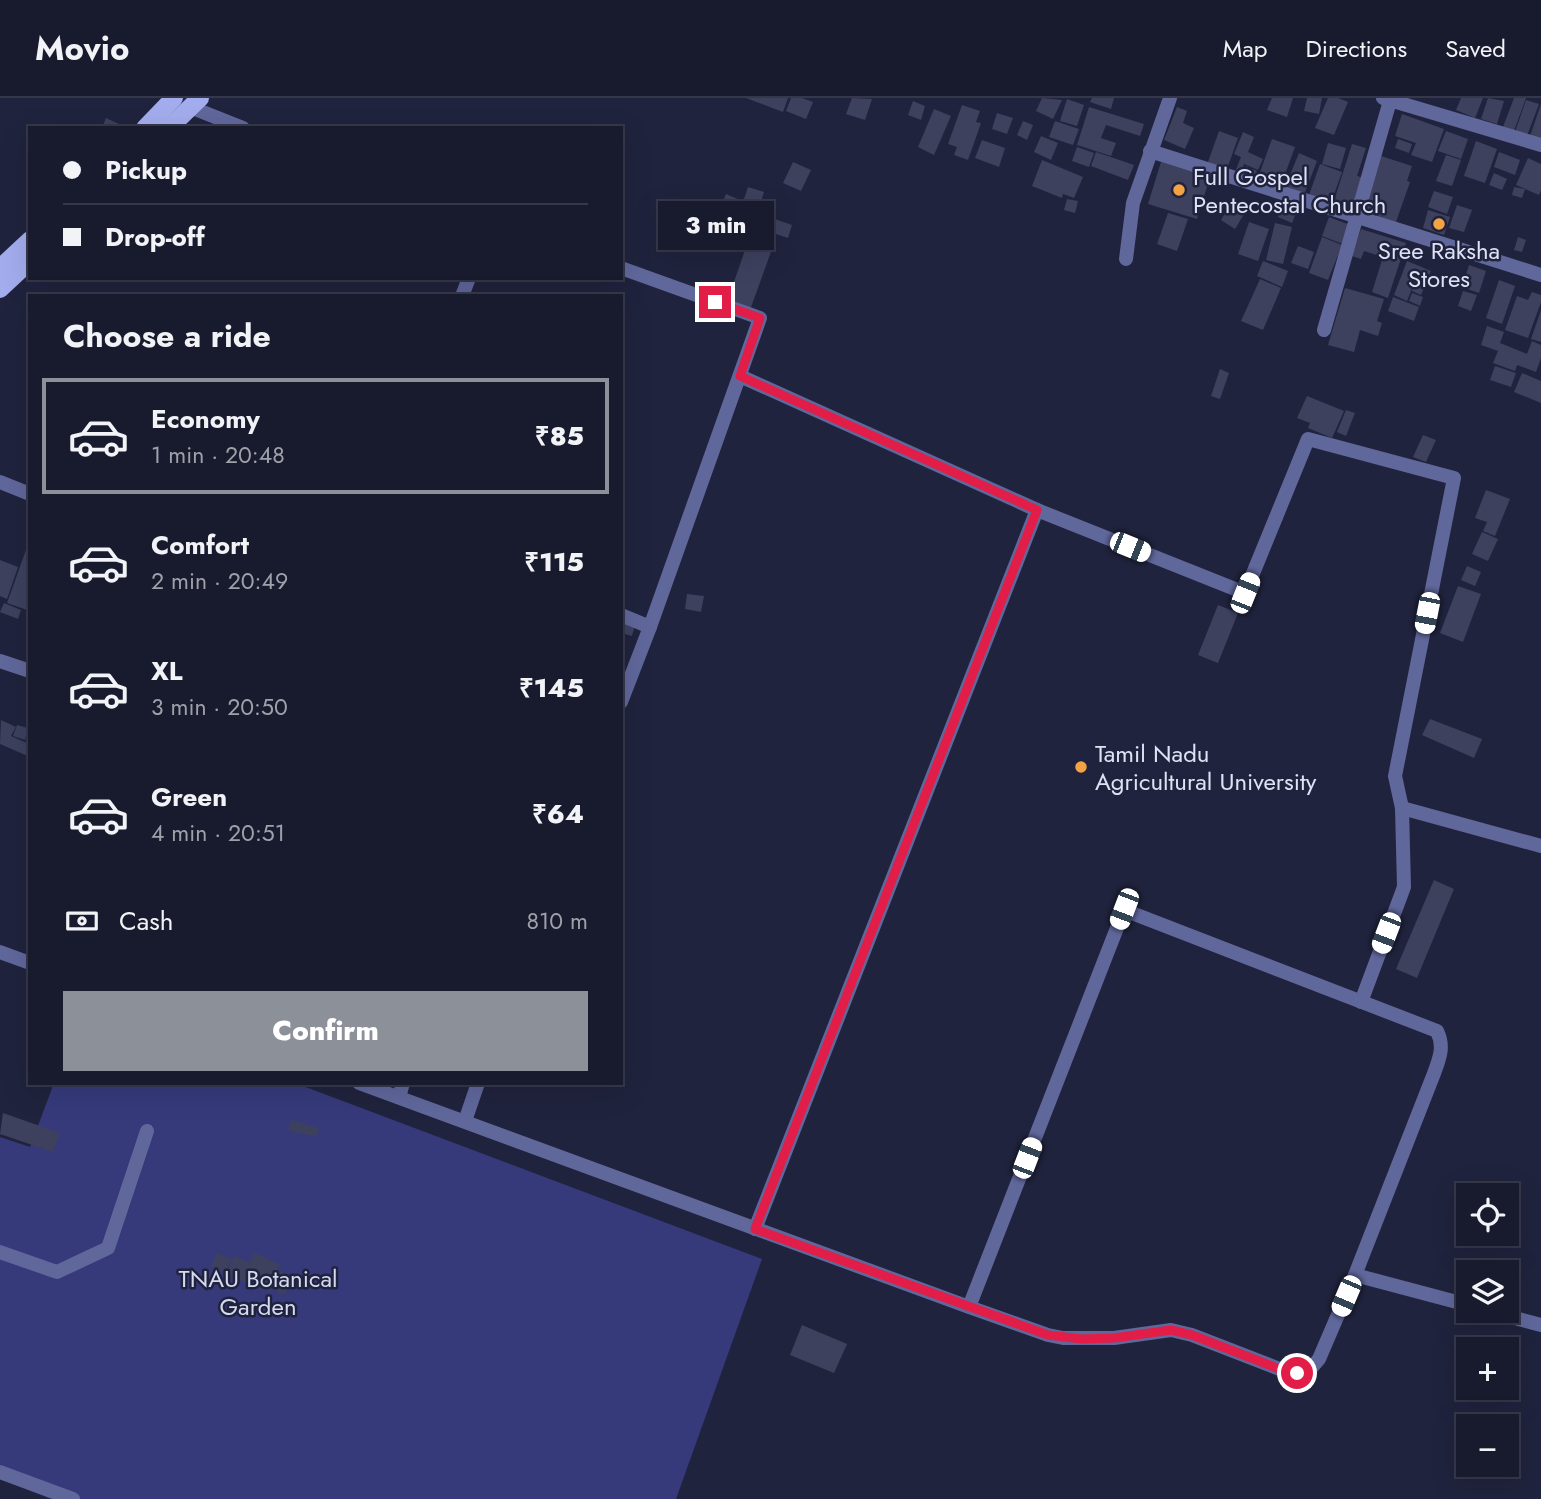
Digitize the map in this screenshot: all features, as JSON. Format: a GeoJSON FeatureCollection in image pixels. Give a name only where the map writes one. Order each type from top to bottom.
{"type":"FeatureCollection","features":[{"type":"Feature","properties":{"kind":"main road"},"geometry":{"type":"LineString","coordinates":[[147,126],[174,98]]}},
{"type":"Feature","properties":{"kind":"main road"},"geometry":{"type":"LineString","coordinates":[[171,126],[195,103]]}},
{"type":"Feature","properties":{"kind":"main road"},"geometry":{"type":"LineString","coordinates":[[0,268],[28,242]]}},
{"type":"Feature","properties":{"kind":"main road"},"geometry":{"type":"LineString","coordinates":[[0,289],[28,263]]}},
{"type":"Feature","properties":{"kind":"street"},"geometry":{"type":"LineString","coordinates":[[1126,259],[1133,203],[1170,98]]}},
{"type":"Feature","properties":{"kind":"street"},"geometry":{"type":"LineString","coordinates":[[1324,330],[1386,99],[1541,145]]}},
{"type":"Feature","properties":{"kind":"street"},"geometry":{"type":"LineString","coordinates":[[195,103],[239,126]]}},
{"type":"Feature","properties":{"kind":"street"},"geometry":{"type":"LineString","coordinates":[[1150,151],[1541,275]]}},
{"type":"Feature","properties":{"kind":"street"},"geometry":{"type":"LineString","coordinates":[[623,269],[760,318],[623,697]]}},
{"type":"Feature","properties":{"kind":"street"},"geometry":{"type":"LineString","coordinates":[[740,376],[1037,510],[1245,593],[1308,439],[1454,478],[1395,776],[1402,808],[1404,887],[1361,1002]]}},
{"type":"Feature","properties":{"kind":"street"},"geometry":{"type":"LineString","coordinates":[[0,482],[28,493]]}},
{"type":"Feature","properties":{"kind":"street"},"geometry":{"type":"LineString","coordinates":[[755,1229],[1037,510]]}},
{"type":"Feature","properties":{"kind":"street"},"geometry":{"type":"LineString","coordinates":[[623,616],[650,627]]}},
{"type":"Feature","properties":{"kind":"street"},"geometry":{"type":"LineString","coordinates":[[0,661],[28,670]]}},
{"type":"Feature","properties":{"kind":"street"},"geometry":{"type":"LineString","coordinates":[[1402,808],[1541,846]]}},
{"type":"Feature","properties":{"kind":"street"},"geometry":{"type":"LineString","coordinates":[[371,1085],[401,1090],[465,1121],[755,1229],[969,1307],[1048,1335],[1063,1338],[1114,1338],[1171,1330],[1192,1335],[1282,1370],[1307,1373],[1319,1359],[1355,1275],[1433,1076],[1441,1054],[1437,1031],[1124,909],[969,1307]]}},
{"type":"Feature","properties":{"kind":"street"},"geometry":{"type":"LineString","coordinates":[[0,952],[28,962]]}},
{"type":"Feature","properties":{"kind":"street"},"geometry":{"type":"LineString","coordinates":[[465,1121],[477,1085]]}},
{"type":"Feature","properties":{"kind":"street"},"geometry":{"type":"LineString","coordinates":[[0,1252],[57,1272],[108,1248],[147,1131]]}},
{"type":"Feature","properties":{"kind":"street"},"geometry":{"type":"LineString","coordinates":[[1355,1275],[1456,1302]]}},
{"type":"Feature","properties":{"kind":"street"},"geometry":{"type":"LineString","coordinates":[[1519,1319],[1541,1325]]}},
{"type":"Feature","properties":{"kind":"street"},"geometry":{"type":"LineString","coordinates":[[0,1472],[73,1499]]}},
{"type":"Feature","properties":{"kind":"green space","name":"TNAU Botanical Garden"},"geometry":{"type":"Polygon","coordinates":[[[53,1085],[300,1085],[762,1259],[676,1499],[51,1499],[0,1479],[0,1137],[30,1147],[53,1085]]]}},
{"type":"Feature","properties":{"kind":"building"},"geometry":{"type":"Polygon","coordinates":[[[746,98],[788,98],[783,112],[746,98]]]}},
{"type":"Feature","properties":{"kind":"building"},"geometry":{"type":"Polygon","coordinates":[[[791,98],[813,102],[806,119],[786,111],[791,98]]]}},
{"type":"Feature","properties":{"kind":"building"},"geometry":{"type":"Polygon","coordinates":[[[852,98],[872,99],[865,120],[846,114],[852,98]]]}},
{"type":"Feature","properties":{"kind":"building"},"geometry":{"type":"Polygon","coordinates":[[[1042,98],[1062,100],[1053,119],[1036,111],[1042,98]]]}},
{"type":"Feature","properties":{"kind":"building"},"geometry":{"type":"Polygon","coordinates":[[[1092,98],[1114,98],[1111,109],[1090,102],[1092,98]]]}},
{"type":"Feature","properties":{"kind":"building"},"geometry":{"type":"Polygon","coordinates":[[[1272,98],[1293,98],[1287,117],[1267,110],[1272,98]]]}},
{"type":"Feature","properties":{"kind":"building"},"geometry":{"type":"Polygon","coordinates":[[[1307,98],[1322,98],[1319,114],[1304,111],[1307,98]]]}},
{"type":"Feature","properties":{"kind":"building"},"geometry":{"type":"Polygon","coordinates":[[[1328,98],[1348,102],[1334,135],[1315,128],[1328,98]]]}},
{"type":"Feature","properties":{"kind":"building"},"geometry":{"type":"Polygon","coordinates":[[[1461,98],[1483,98],[1475,118],[1456,110],[1461,98]]]}},
{"type":"Feature","properties":{"kind":"building"},"geometry":{"type":"Polygon","coordinates":[[[1488,98],[1504,101],[1497,124],[1481,119],[1488,98]]]}},
{"type":"Feature","properties":{"kind":"building"},"geometry":{"type":"Polygon","coordinates":[[[1514,98],[1526,98],[1514,131],[1503,127],[1514,98]]]}},
{"type":"Feature","properties":{"kind":"building"},"geometry":{"type":"Polygon","coordinates":[[[1067,99],[1084,105],[1077,126],[1060,121],[1067,99]]]}},
{"type":"Feature","properties":{"kind":"building"},"geometry":{"type":"Polygon","coordinates":[[[1526,100],[1539,104],[1527,136],[1515,132],[1526,100]]]}},
{"type":"Feature","properties":{"kind":"building"},"geometry":{"type":"Polygon","coordinates":[[[913,101],[925,106],[921,120],[908,115],[913,101]]]}},
{"type":"Feature","properties":{"kind":"building"},"geometry":{"type":"Polygon","coordinates":[[[1541,104],[1541,140],[1530,136],[1541,104]]]}},
{"type":"Feature","properties":{"kind":"building"},"geometry":{"type":"Polygon","coordinates":[[[962,105],[980,111],[976,122],[981,123],[968,160],[954,155],[957,147],[948,144],[962,105]]]}},
{"type":"Feature","properties":{"kind":"building"},"geometry":{"type":"Polygon","coordinates":[[[1089,107],[1144,124],[1140,136],[1106,125],[1101,138],[1116,143],[1111,156],[1077,145],[1089,107]]]}},
{"type":"Feature","properties":{"kind":"building"},"geometry":{"type":"Polygon","coordinates":[[[1177,107],[1187,111],[1183,123],[1194,128],[1185,149],[1164,140],[1177,107]]]}},
{"type":"Feature","properties":{"kind":"building"},"geometry":{"type":"Polygon","coordinates":[[[934,109],[951,116],[934,155],[918,147],[934,109]]]}},
{"type":"Feature","properties":{"kind":"building"},"geometry":{"type":"Polygon","coordinates":[[[997,113],[1013,118],[1007,134],[992,129],[997,113]]]}},
{"type":"Feature","properties":{"kind":"building"},"geometry":{"type":"Polygon","coordinates":[[[1402,114],[1444,129],[1432,162],[1411,155],[1416,143],[1395,136],[1402,114]]]}},
{"type":"Feature","properties":{"kind":"building"},"geometry":{"type":"Polygon","coordinates":[[[106,118],[121,125],[121,126],[103,126],[106,118]]]}},
{"type":"Feature","properties":{"kind":"building"},"geometry":{"type":"Polygon","coordinates":[[[1023,121],[1033,125],[1027,140],[1017,135],[1023,121]]]}},
{"type":"Feature","properties":{"kind":"building"},"geometry":{"type":"Polygon","coordinates":[[[1055,121],[1079,129],[1073,145],[1049,137],[1055,121]]]}},
{"type":"Feature","properties":{"kind":"building"},"geometry":{"type":"Polygon","coordinates":[[[1219,131],[1238,138],[1227,169],[1208,162],[1219,131]]]}},
{"type":"Feature","properties":{"kind":"building"},"geometry":{"type":"Polygon","coordinates":[[[1446,131],[1468,139],[1461,159],[1438,151],[1446,131]]]}},
{"type":"Feature","properties":{"kind":"building"},"geometry":{"type":"Polygon","coordinates":[[[1243,132],[1254,137],[1248,152],[1263,159],[1258,170],[1244,164],[1241,175],[1235,172],[1241,157],[1234,154],[1243,132]]]}},
{"type":"Feature","properties":{"kind":"building"},"geometry":{"type":"Polygon","coordinates":[[[1041,136],[1058,143],[1051,160],[1034,152],[1041,136]]]}},
{"type":"Feature","properties":{"kind":"building"},"geometry":{"type":"Polygon","coordinates":[[[1272,139],[1295,147],[1280,188],[1270,185],[1273,177],[1260,172],[1272,139]]]}},
{"type":"Feature","properties":{"kind":"building"},"geometry":{"type":"Polygon","coordinates":[[[1398,139],[1412,144],[1409,153],[1395,148],[1398,139]]]}},
{"type":"Feature","properties":{"kind":"building"},"geometry":{"type":"Polygon","coordinates":[[[982,140],[1005,148],[999,167],[975,158],[982,140]]]}},
{"type":"Feature","properties":{"kind":"building"},"geometry":{"type":"Polygon","coordinates":[[[1476,141],[1497,149],[1485,183],[1464,176],[1476,141]]]}},
{"type":"Feature","properties":{"kind":"building"},"geometry":{"type":"Polygon","coordinates":[[[1328,143],[1346,148],[1340,169],[1322,164],[1328,143]]]}},
{"type":"Feature","properties":{"kind":"building"},"geometry":{"type":"Polygon","coordinates":[[[1352,144],[1366,148],[1357,176],[1364,178],[1354,207],[1334,201],[1352,144]]]}},
{"type":"Feature","properties":{"kind":"building"},"geometry":{"type":"Polygon","coordinates":[[[1077,147],[1094,153],[1089,167],[1072,161],[1077,147]]]}},
{"type":"Feature","properties":{"kind":"building"},"geometry":{"type":"Polygon","coordinates":[[[1096,152],[1134,165],[1128,180],[1091,166],[1096,152]]]}},
{"type":"Feature","properties":{"kind":"building"},"geometry":{"type":"Polygon","coordinates":[[[1499,152],[1520,160],[1515,175],[1494,167],[1499,152]]]}},
{"type":"Feature","properties":{"kind":"building"},"geometry":{"type":"Polygon","coordinates":[[[1299,153],[1317,161],[1304,195],[1285,187],[1299,153]]]}},
{"type":"Feature","properties":{"kind":"building"},"geometry":{"type":"Polygon","coordinates":[[[1446,155],[1461,160],[1452,186],[1436,181],[1446,155]]]}},
{"type":"Feature","properties":{"kind":"building"},"geometry":{"type":"Polygon","coordinates":[[[1381,156],[1412,166],[1407,181],[1410,182],[1396,222],[1362,210],[1381,156]]]}},
{"type":"Feature","properties":{"kind":"building"},"geometry":{"type":"Polygon","coordinates":[[[1528,158],[1541,164],[1539,195],[1516,185],[1528,158]]]}},
{"type":"Feature","properties":{"kind":"building"},"geometry":{"type":"Polygon","coordinates":[[[1042,160],[1083,177],[1074,198],[1063,194],[1062,198],[1032,186],[1042,160]]]}},
{"type":"Feature","properties":{"kind":"building"},"geometry":{"type":"Polygon","coordinates":[[[793,162],[811,170],[801,191],[783,183],[793,162]]]}},
{"type":"Feature","properties":{"kind":"building","name":"Full Gospel Pentecostal Church"},"geometry":{"type":"Polygon","coordinates":[[[1161,162],[1210,177],[1197,219],[1148,204],[1161,162]]]}},
{"type":"Feature","properties":{"kind":"building"},"geometry":{"type":"Polygon","coordinates":[[[1320,164],[1342,172],[1331,203],[1309,195],[1320,164]]]}},
{"type":"Feature","properties":{"kind":"building"},"geometry":{"type":"Polygon","coordinates":[[[1246,166],[1257,171],[1252,181],[1241,177],[1246,166]]]}},
{"type":"Feature","properties":{"kind":"building"},"geometry":{"type":"Polygon","coordinates":[[[1494,173],[1507,179],[1502,190],[1489,185],[1494,173]]]}},
{"type":"Feature","properties":{"kind":"building"},"geometry":{"type":"Polygon","coordinates":[[[748,187],[764,192],[760,205],[744,199],[748,187]]]}},
{"type":"Feature","properties":{"kind":"building"},"geometry":{"type":"Polygon","coordinates":[[[1514,187],[1525,189],[1522,198],[1512,195],[1514,187]]]}},
{"type":"Feature","properties":{"kind":"building"},"geometry":{"type":"Polygon","coordinates":[[[1434,191],[1453,197],[1447,214],[1428,207],[1434,191]]]}},
{"type":"Feature","properties":{"kind":"building"},"geometry":{"type":"Polygon","coordinates":[[[726,194],[754,206],[745,229],[726,221],[723,228],[714,224],[726,194]]]}},
{"type":"Feature","properties":{"kind":"building"},"geometry":{"type":"Polygon","coordinates":[[[1067,199],[1078,201],[1075,213],[1064,210],[1067,199]]]}},
{"type":"Feature","properties":{"kind":"building"},"geometry":{"type":"Polygon","coordinates":[[[1233,200],[1247,209],[1235,229],[1221,220],[1233,200]]]}},
{"type":"Feature","properties":{"kind":"building"},"geometry":{"type":"Polygon","coordinates":[[[1284,202],[1298,208],[1292,223],[1278,217],[1284,202]]]}},
{"type":"Feature","properties":{"kind":"building"},"geometry":{"type":"Polygon","coordinates":[[[1457,205],[1472,210],[1464,232],[1449,228],[1457,205]]]}},
{"type":"Feature","properties":{"kind":"building"},"geometry":{"type":"Polygon","coordinates":[[[1428,210],[1450,217],[1444,235],[1423,228],[1428,210]]]}},
{"type":"Feature","properties":{"kind":"building"},"geometry":{"type":"Polygon","coordinates":[[[1168,213],[1188,219],[1177,251],[1157,244],[1168,213]]]}},
{"type":"Feature","properties":{"kind":"building"},"geometry":{"type":"Polygon","coordinates":[[[1329,217],[1350,225],[1343,244],[1322,236],[1329,217]]]}},
{"type":"Feature","properties":{"kind":"building"},"geometry":{"type":"Polygon","coordinates":[[[772,218],[792,225],[788,238],[767,231],[772,218]]]}},
{"type":"Feature","properties":{"kind":"building"},"geometry":{"type":"Polygon","coordinates":[[[1249,222],[1269,229],[1258,261],[1238,254],[1249,222]]]}},
{"type":"Feature","properties":{"kind":"building"},"geometry":{"type":"Polygon","coordinates":[[[1275,223],[1292,227],[1283,264],[1266,260],[1275,223]]]}},
{"type":"Feature","properties":{"kind":"building"},"geometry":{"type":"Polygon","coordinates":[[[1361,229],[1406,243],[1388,298],[1372,292],[1383,257],[1364,251],[1361,259],[1352,256],[1361,229]]]}},
{"type":"Feature","properties":{"kind":"building"},"geometry":{"type":"Polygon","coordinates":[[[752,230],[776,238],[750,310],[727,302],[752,230]]]}},
{"type":"Feature","properties":{"kind":"building"},"geometry":{"type":"Polygon","coordinates":[[[1322,237],[1342,245],[1328,280],[1309,273],[1322,237]]]}},
{"type":"Feature","properties":{"kind":"building"},"geometry":{"type":"Polygon","coordinates":[[[1518,237],[1526,240],[1522,252],[1514,250],[1518,237]]]}},
{"type":"Feature","properties":{"kind":"building"},"geometry":{"type":"Polygon","coordinates":[[[1298,246],[1314,252],[1308,269],[1291,263],[1298,246]]]}},
{"type":"Feature","properties":{"kind":"building"},"geometry":{"type":"Polygon","coordinates":[[[1263,261],[1288,271],[1282,287],[1257,276],[1263,261]]]}},
{"type":"Feature","properties":{"kind":"building"},"geometry":{"type":"Polygon","coordinates":[[[1407,261],[1431,271],[1421,295],[1412,291],[1413,286],[1407,301],[1394,295],[1407,261]]]}},
{"type":"Feature","properties":{"kind":"building"},"geometry":{"type":"Polygon","coordinates":[[[1469,265],[1486,271],[1479,293],[1462,287],[1469,265]]]}},
{"type":"Feature","properties":{"kind":"building"},"geometry":{"type":"Polygon","coordinates":[[[1260,279],[1281,288],[1263,330],[1241,321],[1260,279]]]}},
{"type":"Feature","properties":{"kind":"building"},"geometry":{"type":"Polygon","coordinates":[[[1499,280],[1515,286],[1502,324],[1486,318],[1499,280]]]}},
{"type":"Feature","properties":{"kind":"building"},"geometry":{"type":"Polygon","coordinates":[[[1345,288],[1384,299],[1377,321],[1382,323],[1378,336],[1360,330],[1354,352],[1328,345],[1345,288]]]}},
{"type":"Feature","properties":{"kind":"building"},"geometry":{"type":"Polygon","coordinates":[[[1463,291],[1477,295],[1471,311],[1458,306],[1463,291]]]}},
{"type":"Feature","properties":{"kind":"building"},"geometry":{"type":"Polygon","coordinates":[[[1532,292],[1541,295],[1541,302],[1528,338],[1505,330],[1517,296],[1528,300],[1532,292]]]}},
{"type":"Feature","properties":{"kind":"building"},"geometry":{"type":"Polygon","coordinates":[[[1412,293],[1423,297],[1420,306],[1409,301],[1412,293]]]}},
{"type":"Feature","properties":{"kind":"building"},"geometry":{"type":"Polygon","coordinates":[[[1393,297],[1419,307],[1414,321],[1388,311],[1393,297]]]}},
{"type":"Feature","properties":{"kind":"building"},"geometry":{"type":"Polygon","coordinates":[[[1541,310],[1541,342],[1531,339],[1541,310]]]}},
{"type":"Feature","properties":{"kind":"building"},"geometry":{"type":"Polygon","coordinates":[[[1487,326],[1504,332],[1500,343],[1527,354],[1532,341],[1541,345],[1541,358],[1536,372],[1517,365],[1515,371],[1493,363],[1498,351],[1481,345],[1487,326]]]}},
{"type":"Feature","properties":{"kind":"building"},"geometry":{"type":"Polygon","coordinates":[[[1495,366],[1516,373],[1511,387],[1490,380],[1495,366]]]}},
{"type":"Feature","properties":{"kind":"building"},"geometry":{"type":"Polygon","coordinates":[[[1220,369],[1229,373],[1220,399],[1211,396],[1220,369]]]}},
{"type":"Feature","properties":{"kind":"building"},"geometry":{"type":"Polygon","coordinates":[[[1522,373],[1541,381],[1541,403],[1514,392],[1522,373]]]}},
{"type":"Feature","properties":{"kind":"building"},"geometry":{"type":"Polygon","coordinates":[[[1307,396],[1344,411],[1332,438],[1308,428],[1310,423],[1297,418],[1307,396]]]}},
{"type":"Feature","properties":{"kind":"building"},"geometry":{"type":"Polygon","coordinates":[[[1346,410],[1355,413],[1346,436],[1337,432],[1346,410]]]}},
{"type":"Feature","properties":{"kind":"building"},"geometry":{"type":"Polygon","coordinates":[[[1423,435],[1436,440],[1426,462],[1413,457],[1423,435]]]}},
{"type":"Feature","properties":{"kind":"building"},"geometry":{"type":"Polygon","coordinates":[[[1486,490],[1510,499],[1495,536],[1483,531],[1487,522],[1475,518],[1486,490]]]}},
{"type":"Feature","properties":{"kind":"building"},"geometry":{"type":"Polygon","coordinates":[[[1482,532],[1498,539],[1488,561],[1472,554],[1482,532]]]}},
{"type":"Feature","properties":{"kind":"building"},"geometry":{"type":"Polygon","coordinates":[[[26,550],[28,550],[28,610],[7,603],[26,550]]]}},
{"type":"Feature","properties":{"kind":"building"},"geometry":{"type":"Polygon","coordinates":[[[0,560],[18,567],[7,599],[0,596],[0,560]]]}},
{"type":"Feature","properties":{"kind":"building"},"geometry":{"type":"Polygon","coordinates":[[[1467,566],[1481,572],[1475,586],[1461,580],[1467,566]]]}},
{"type":"Feature","properties":{"kind":"building"},"geometry":{"type":"Polygon","coordinates":[[[1458,586],[1481,594],[1463,642],[1440,633],[1458,586]]]}},
{"type":"Feature","properties":{"kind":"building"},"geometry":{"type":"Polygon","coordinates":[[[687,594],[704,596],[701,612],[685,609],[687,594]]]}},
{"type":"Feature","properties":{"kind":"building"},"geometry":{"type":"Polygon","coordinates":[[[4,603],[21,610],[18,619],[0,612],[4,603]]]}},
{"type":"Feature","properties":{"kind":"building"},"geometry":{"type":"Polygon","coordinates":[[[1218,605],[1238,613],[1218,663],[1198,655],[1218,605]]]}},
{"type":"Feature","properties":{"kind":"building"},"geometry":{"type":"Polygon","coordinates":[[[623,621],[635,625],[632,636],[623,634],[623,621]]]}},
{"type":"Feature","properties":{"kind":"building"},"geometry":{"type":"Polygon","coordinates":[[[1430,719],[1482,739],[1474,758],[1422,735],[1430,719]]]}},
{"type":"Feature","properties":{"kind":"building"},"geometry":{"type":"Polygon","coordinates":[[[1,720],[16,727],[11,736],[27,743],[28,741],[28,756],[0,744],[1,720]]]}},
{"type":"Feature","properties":{"kind":"building"},"geometry":{"type":"Polygon","coordinates":[[[17,725],[28,728],[25,740],[13,736],[17,725]]]}},
{"type":"Feature","properties":{"kind":"building"},"geometry":{"type":"Polygon","coordinates":[[[1434,880],[1454,889],[1417,978],[1396,969],[1434,880]]]}},
{"type":"Feature","properties":{"kind":"building"},"geometry":{"type":"Polygon","coordinates":[[[3,1113],[60,1133],[53,1152],[0,1134],[3,1113]]]}},
{"type":"Feature","properties":{"kind":"building"},"geometry":{"type":"Polygon","coordinates":[[[291,1120],[319,1128],[316,1137],[288,1130],[291,1120]]]}},
{"type":"Feature","properties":{"kind":"building"},"geometry":{"type":"Polygon","coordinates":[[[217,1253],[232,1259],[225,1273],[211,1267],[217,1253]]]}},
{"type":"Feature","properties":{"kind":"building"},"geometry":{"type":"Polygon","coordinates":[[[254,1253],[280,1264],[269,1292],[226,1275],[234,1256],[249,1262],[248,1267],[254,1253]]]}},
{"type":"Feature","properties":{"kind":"building"},"geometry":{"type":"Polygon","coordinates":[[[281,1271],[294,1278],[284,1295],[271,1288],[281,1271]]]}},
{"type":"Feature","properties":{"kind":"building"},"geometry":{"type":"Polygon","coordinates":[[[802,1325],[847,1344],[834,1373],[790,1355],[802,1325]]]}},
{"type":"Feature","properties":{"kind":"place","name":"Full Gospel Pentecostal Church"},"geometry":{"type":"Point","coordinates":[1179,190]}},
{"type":"Feature","properties":{"kind":"place","name":"Sree Raksha Stores"},"geometry":{"type":"Point","coordinates":[1439,224]}},
{"type":"Feature","properties":{"kind":"place","name":"Tamil Nadu Agricultural University"},"geometry":{"type":"Point","coordinates":[1081,767]}},
{"type":"Feature","properties":{"kind":"route"},"geometry":{"type":"LineString","coordinates":[[715,302],[760,318],[740,376],[1037,510],[755,1229],[1048,1335],[1082,1339],[1114,1338],[1171,1330],[1297,1373]]}}]}
